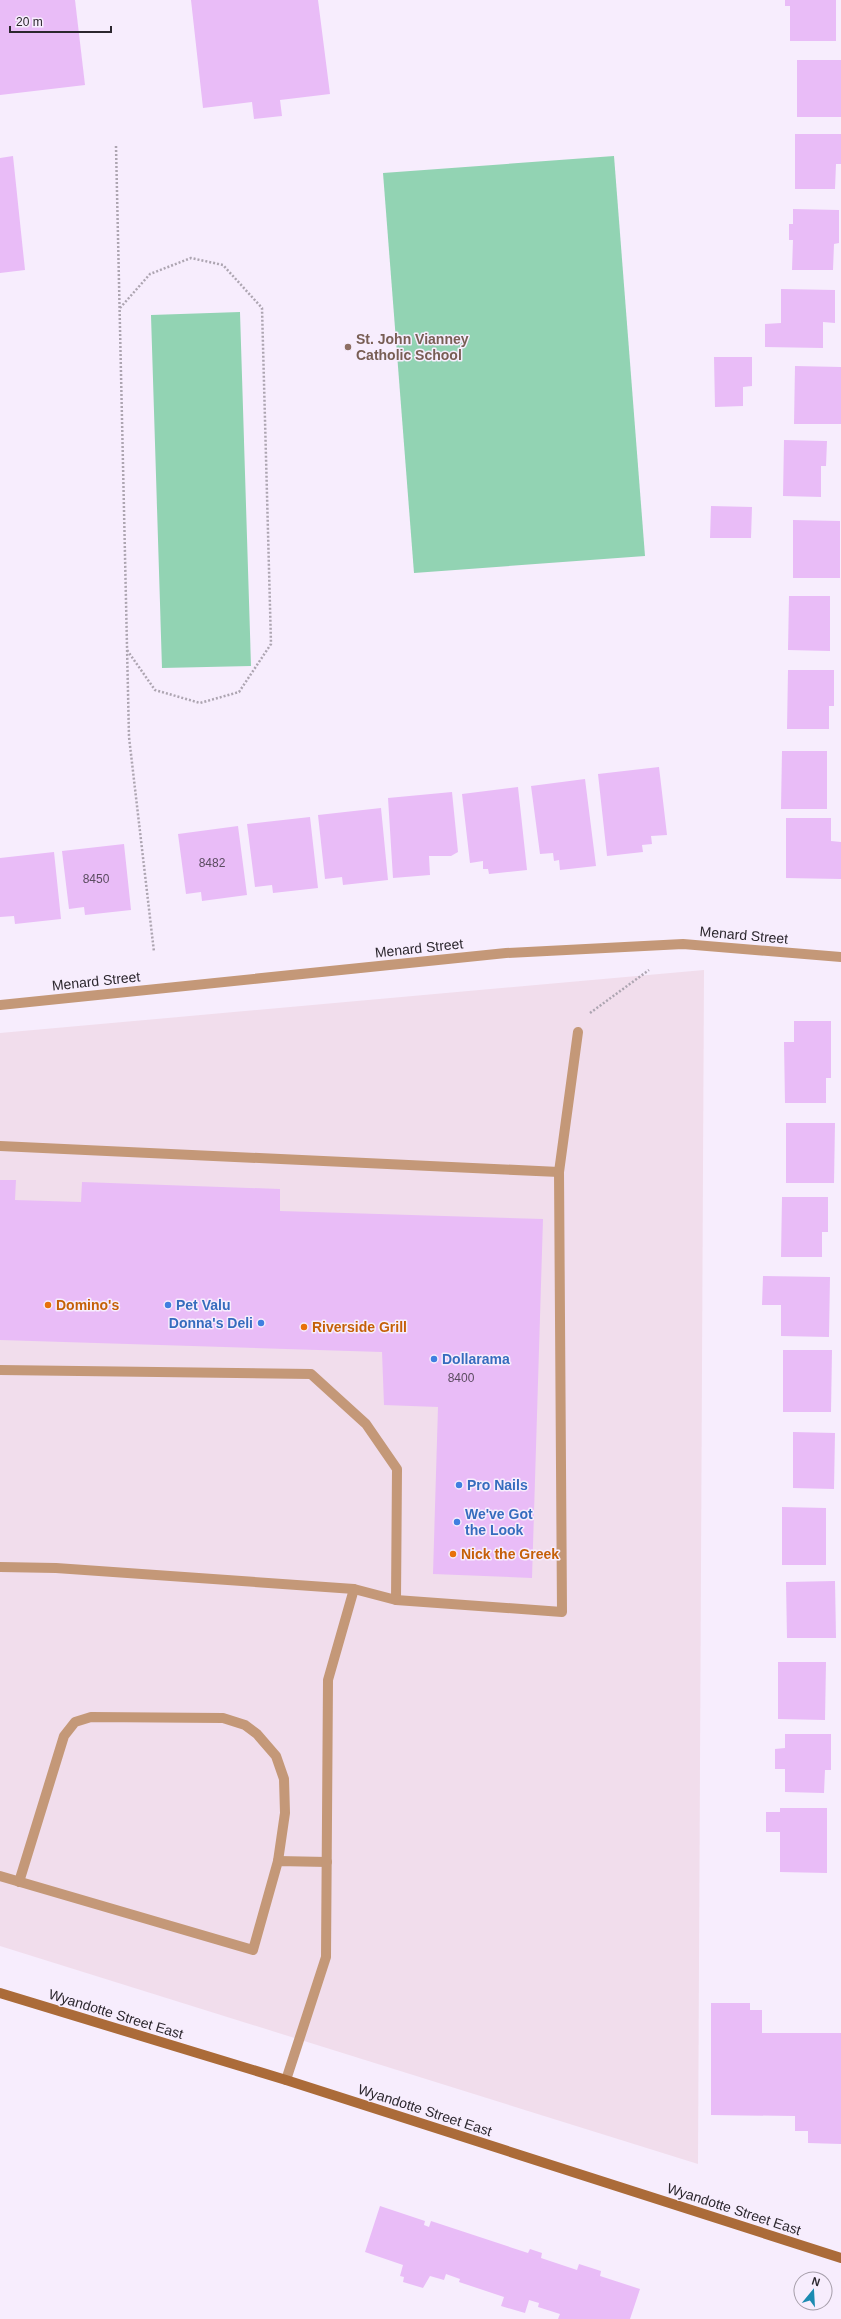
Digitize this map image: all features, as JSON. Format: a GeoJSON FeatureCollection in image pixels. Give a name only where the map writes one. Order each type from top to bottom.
{"type":"FeatureCollection","features":[{"type":"Feature","properties":{"kind":"street","name":"Menard Street"},"geometry":{"type":"LineString","coordinates":[[0,1005],[506,953],[683,944],[841,957]]}},
{"type":"Feature","properties":{"kind":"street"},"geometry":{"type":"LineString","coordinates":[[0,1567],[64,1568],[354,1589],[396,1600],[562,1612],[559,1172],[578,1032]]}},
{"type":"Feature","properties":{"kind":"street"},"geometry":{"type":"LineString","coordinates":[[0,1146],[559,1172]]}},
{"type":"Feature","properties":{"kind":"street"},"geometry":{"type":"LineString","coordinates":[[0,1370],[311,1374],[366,1424],[396,1469],[396,1600]]}},
{"type":"Feature","properties":{"kind":"street"},"geometry":{"type":"LineString","coordinates":[[286,2080],[326,1957],[328,1680],[354,1589]]}},
{"type":"Feature","properties":{"kind":"street"},"geometry":{"type":"LineString","coordinates":[[0,1876],[19,1882],[253,1950],[278,1860],[285,1813],[284,1779],[276,1756],[257,1734],[244,1725],[223,1718],[91,1717],[75,1722],[64,1736],[19,1882]]}},
{"type":"Feature","properties":{"kind":"street"},"geometry":{"type":"LineString","coordinates":[[278,1860],[327,1862]]}},
{"type":"Feature","properties":{"kind":"street","name":"Wyandotte Street East"},"geometry":{"type":"LineString","coordinates":[[0,1993],[286,2080],[841,2258]]}},
{"type":"Feature","properties":{"kind":"path"},"geometry":{"type":"LineString","coordinates":[[116,146],[129,737],[154,952]]}},
{"type":"Feature","properties":{"kind":"path"},"geometry":{"type":"LineString","coordinates":[[119,308],[150,274],[191,258],[223,265],[262,308],[271,644],[239,692],[200,703],[155,690],[127,650]]}},
{"type":"Feature","properties":{"kind":"path"},"geometry":{"type":"LineString","coordinates":[[578,1032],[583,1019],[652,968]]}},
{"type":"Feature","properties":{"kind":"shaded area"},"geometry":{"type":"Polygon","coordinates":[[[704,970],[698,2164],[0,1946],[0,1033],[704,970]]]}},
{"type":"Feature","properties":{"kind":"green space"},"geometry":{"type":"Polygon","coordinates":[[[614,156],[645,556],[414,573],[383,173],[614,156]]]}},
{"type":"Feature","properties":{"kind":"green space"},"geometry":{"type":"Polygon","coordinates":[[[240,312],[251,666],[162,668],[151,315],[240,312]]]}},
{"type":"Feature","properties":{"kind":"building"},"geometry":{"type":"Polygon","coordinates":[[[0,0],[75,0],[85,85],[0,95],[0,0]]]}},
{"type":"Feature","properties":{"kind":"building"},"geometry":{"type":"Polygon","coordinates":[[[191,0],[318,0],[330,94],[280,100],[282,116],[254,119],[252,102],[203,108],[191,0]]]}},
{"type":"Feature","properties":{"kind":"building"},"geometry":{"type":"Polygon","coordinates":[[[785,0],[836,0],[836,41],[790,41],[790,6],[785,6],[785,0]]]}},
{"type":"Feature","properties":{"kind":"building"},"geometry":{"type":"Polygon","coordinates":[[[797,60],[841,60],[841,117],[797,117],[797,60]]]}},
{"type":"Feature","properties":{"kind":"building"},"geometry":{"type":"Polygon","coordinates":[[[795,134],[841,134],[841,164],[836,164],[835,189],[795,189],[795,134]]]}},
{"type":"Feature","properties":{"kind":"building"},"geometry":{"type":"Polygon","coordinates":[[[13,156],[25,270],[0,273],[0,158],[13,156]]]}},
{"type":"Feature","properties":{"kind":"building"},"geometry":{"type":"Polygon","coordinates":[[[793,209],[839,210],[839,243],[834,244],[833,270],[792,270],[793,240],[789,240],[789,224],[793,224],[793,209]]]}},
{"type":"Feature","properties":{"kind":"building"},"geometry":{"type":"Polygon","coordinates":[[[781,289],[835,290],[835,323],[823,322],[823,348],[765,347],[765,324],[781,323],[781,289]]]}},
{"type":"Feature","properties":{"kind":"building"},"geometry":{"type":"Polygon","coordinates":[[[714,357],[752,357],[752,386],[743,387],[743,406],[715,407],[714,357]]]}},
{"type":"Feature","properties":{"kind":"building"},"geometry":{"type":"Polygon","coordinates":[[[795,366],[841,367],[841,424],[794,424],[795,366]]]}},
{"type":"Feature","properties":{"kind":"building"},"geometry":{"type":"Polygon","coordinates":[[[784,440],[827,441],[826,466],[821,466],[821,497],[783,496],[784,440]]]}},
{"type":"Feature","properties":{"kind":"building"},"geometry":{"type":"Polygon","coordinates":[[[711,506],[752,507],[751,538],[710,538],[711,506]]]}},
{"type":"Feature","properties":{"kind":"building"},"geometry":{"type":"Polygon","coordinates":[[[793,520],[840,521],[840,578],[793,578],[793,520]]]}},
{"type":"Feature","properties":{"kind":"building"},"geometry":{"type":"Polygon","coordinates":[[[789,596],[830,596],[830,651],[788,650],[789,596]]]}},
{"type":"Feature","properties":{"kind":"building"},"geometry":{"type":"Polygon","coordinates":[[[788,670],[834,670],[834,706],[829,706],[829,729],[787,729],[788,670]]]}},
{"type":"Feature","properties":{"kind":"building"},"geometry":{"type":"Polygon","coordinates":[[[782,751],[827,751],[827,809],[781,809],[782,751]]]}},
{"type":"Feature","properties":{"kind":"building"},"geometry":{"type":"Polygon","coordinates":[[[659,767],[667,835],[651,836],[652,844],[642,845],[643,852],[607,856],[598,774],[659,767]]]}},
{"type":"Feature","properties":{"kind":"building"},"geometry":{"type":"Polygon","coordinates":[[[585,779],[596,866],[560,870],[559,860],[554,861],[553,853],[540,854],[531,786],[585,779]]]}},
{"type":"Feature","properties":{"kind":"building"},"geometry":{"type":"Polygon","coordinates":[[[518,787],[527,870],[489,874],[488,869],[483,869],[483,861],[470,863],[462,794],[518,787]]]}},
{"type":"Feature","properties":{"kind":"building"},"geometry":{"type":"Polygon","coordinates":[[[452,792],[458,852],[451,856],[429,856],[430,875],[393,878],[388,798],[452,792]]]}},
{"type":"Feature","properties":{"kind":"building"},"geometry":{"type":"Polygon","coordinates":[[[381,808],[388,880],[343,885],[342,877],[325,879],[318,815],[381,808]]]}},
{"type":"Feature","properties":{"kind":"building"},"geometry":{"type":"Polygon","coordinates":[[[310,817],[318,888],[273,893],[272,885],[255,887],[247,824],[310,817]]]}},
{"type":"Feature","properties":{"kind":"building"},"geometry":{"type":"Polygon","coordinates":[[[786,818],[831,818],[831,841],[841,842],[841,879],[786,878],[786,818]]]}},
{"type":"Feature","properties":{"kind":"building"},"geometry":{"type":"Polygon","coordinates":[[[238,826],[247,895],[202,901],[201,892],[186,894],[178,834],[238,826]]]}},
{"type":"Feature","properties":{"kind":"building"},"geometry":{"type":"Polygon","coordinates":[[[124,844],[131,910],[85,915],[84,907],[69,909],[62,851],[124,844]]]}},
{"type":"Feature","properties":{"kind":"building"},"geometry":{"type":"Polygon","coordinates":[[[54,852],[61,919],[15,924],[14,916],[0,917],[0,858],[54,852]]]}},
{"type":"Feature","properties":{"kind":"building"},"geometry":{"type":"Polygon","coordinates":[[[794,1021],[831,1021],[831,1078],[826,1078],[826,1103],[785,1103],[784,1042],[794,1042],[794,1021]]]}},
{"type":"Feature","properties":{"kind":"building"},"geometry":{"type":"Polygon","coordinates":[[[786,1123],[835,1123],[834,1183],[786,1183],[786,1123]]]}},
{"type":"Feature","properties":{"kind":"building"},"geometry":{"type":"Polygon","coordinates":[[[0,1180],[16,1180],[15,1200],[81,1202],[82,1182],[280,1189],[280,1211],[543,1219],[532,1578],[433,1574],[438,1407],[384,1405],[382,1352],[0,1340],[0,1180]]]}},
{"type":"Feature","properties":{"kind":"building"},"geometry":{"type":"Polygon","coordinates":[[[782,1197],[828,1197],[828,1232],[822,1232],[822,1257],[781,1257],[782,1197]]]}},
{"type":"Feature","properties":{"kind":"building"},"geometry":{"type":"Polygon","coordinates":[[[763,1276],[830,1277],[829,1337],[781,1336],[781,1305],[762,1305],[763,1276]]]}},
{"type":"Feature","properties":{"kind":"building"},"geometry":{"type":"Polygon","coordinates":[[[783,1350],[832,1350],[831,1412],[783,1412],[783,1350]]]}},
{"type":"Feature","properties":{"kind":"building"},"geometry":{"type":"Polygon","coordinates":[[[793,1432],[835,1433],[834,1489],[793,1488],[793,1432]]]}},
{"type":"Feature","properties":{"kind":"building"},"geometry":{"type":"Polygon","coordinates":[[[782,1507],[826,1508],[826,1565],[782,1565],[782,1507]]]}},
{"type":"Feature","properties":{"kind":"building"},"geometry":{"type":"Polygon","coordinates":[[[835,1581],[836,1638],[787,1638],[786,1582],[835,1581]]]}},
{"type":"Feature","properties":{"kind":"building"},"geometry":{"type":"Polygon","coordinates":[[[778,1662],[826,1662],[825,1720],[778,1719],[778,1662]]]}},
{"type":"Feature","properties":{"kind":"building"},"geometry":{"type":"Polygon","coordinates":[[[785,1734],[831,1734],[831,1770],[825,1770],[824,1793],[785,1792],[785,1769],[775,1769],[775,1749],[785,1748],[785,1734]]]}},
{"type":"Feature","properties":{"kind":"building"},"geometry":{"type":"Polygon","coordinates":[[[780,1808],[827,1808],[827,1873],[780,1872],[780,1832],[766,1832],[766,1812],[780,1812],[780,1808]]]}},
{"type":"Feature","properties":{"kind":"building"},"geometry":{"type":"Polygon","coordinates":[[[711,2003],[750,2003],[750,2010],[762,2010],[762,2033],[841,2033],[841,2144],[808,2143],[808,2131],[795,2131],[795,2116],[711,2115],[711,2003]]]}},
{"type":"Feature","properties":{"kind":"building"},"geometry":{"type":"Polygon","coordinates":[[[380,2206],[425,2221],[424,2225],[429,2227],[431,2221],[528,2253],[530,2249],[542,2253],[541,2258],[577,2270],[579,2264],[601,2271],[600,2276],[640,2289],[630,2319],[558,2319],[560,2314],[538,2307],[539,2303],[529,2300],[525,2313],[501,2306],[504,2297],[459,2282],[460,2279],[446,2274],[444,2280],[430,2276],[423,2288],[403,2282],[404,2277],[400,2276],[403,2265],[365,2252],[380,2206]]]}},
{"type":"Feature","properties":{"kind":"place","name":"St. John Vianney Catholic School"},"geometry":{"type":"Point","coordinates":[348,347]}},
{"type":"Feature","properties":{"kind":"place","name":"Domino's"},"geometry":{"type":"Point","coordinates":[48,1305]}},
{"type":"Feature","properties":{"kind":"place","name":"Pet Valu"},"geometry":{"type":"Point","coordinates":[168,1305]}},
{"type":"Feature","properties":{"kind":"place","name":"Donna's Deli"},"geometry":{"type":"Point","coordinates":[261,1323]}},
{"type":"Feature","properties":{"kind":"place","name":"Riverside Grill"},"geometry":{"type":"Point","coordinates":[304,1327]}},
{"type":"Feature","properties":{"kind":"place","name":"Dollarama"},"geometry":{"type":"Point","coordinates":[434,1359]}},
{"type":"Feature","properties":{"kind":"place","name":"Pro Nails"},"geometry":{"type":"Point","coordinates":[459,1485]}},
{"type":"Feature","properties":{"kind":"place","name":"We've Got the Look"},"geometry":{"type":"Point","coordinates":[457,1522]}},
{"type":"Feature","properties":{"kind":"place","name":"Nick the Greek"},"geometry":{"type":"Point","coordinates":[453,1554]}}]}
